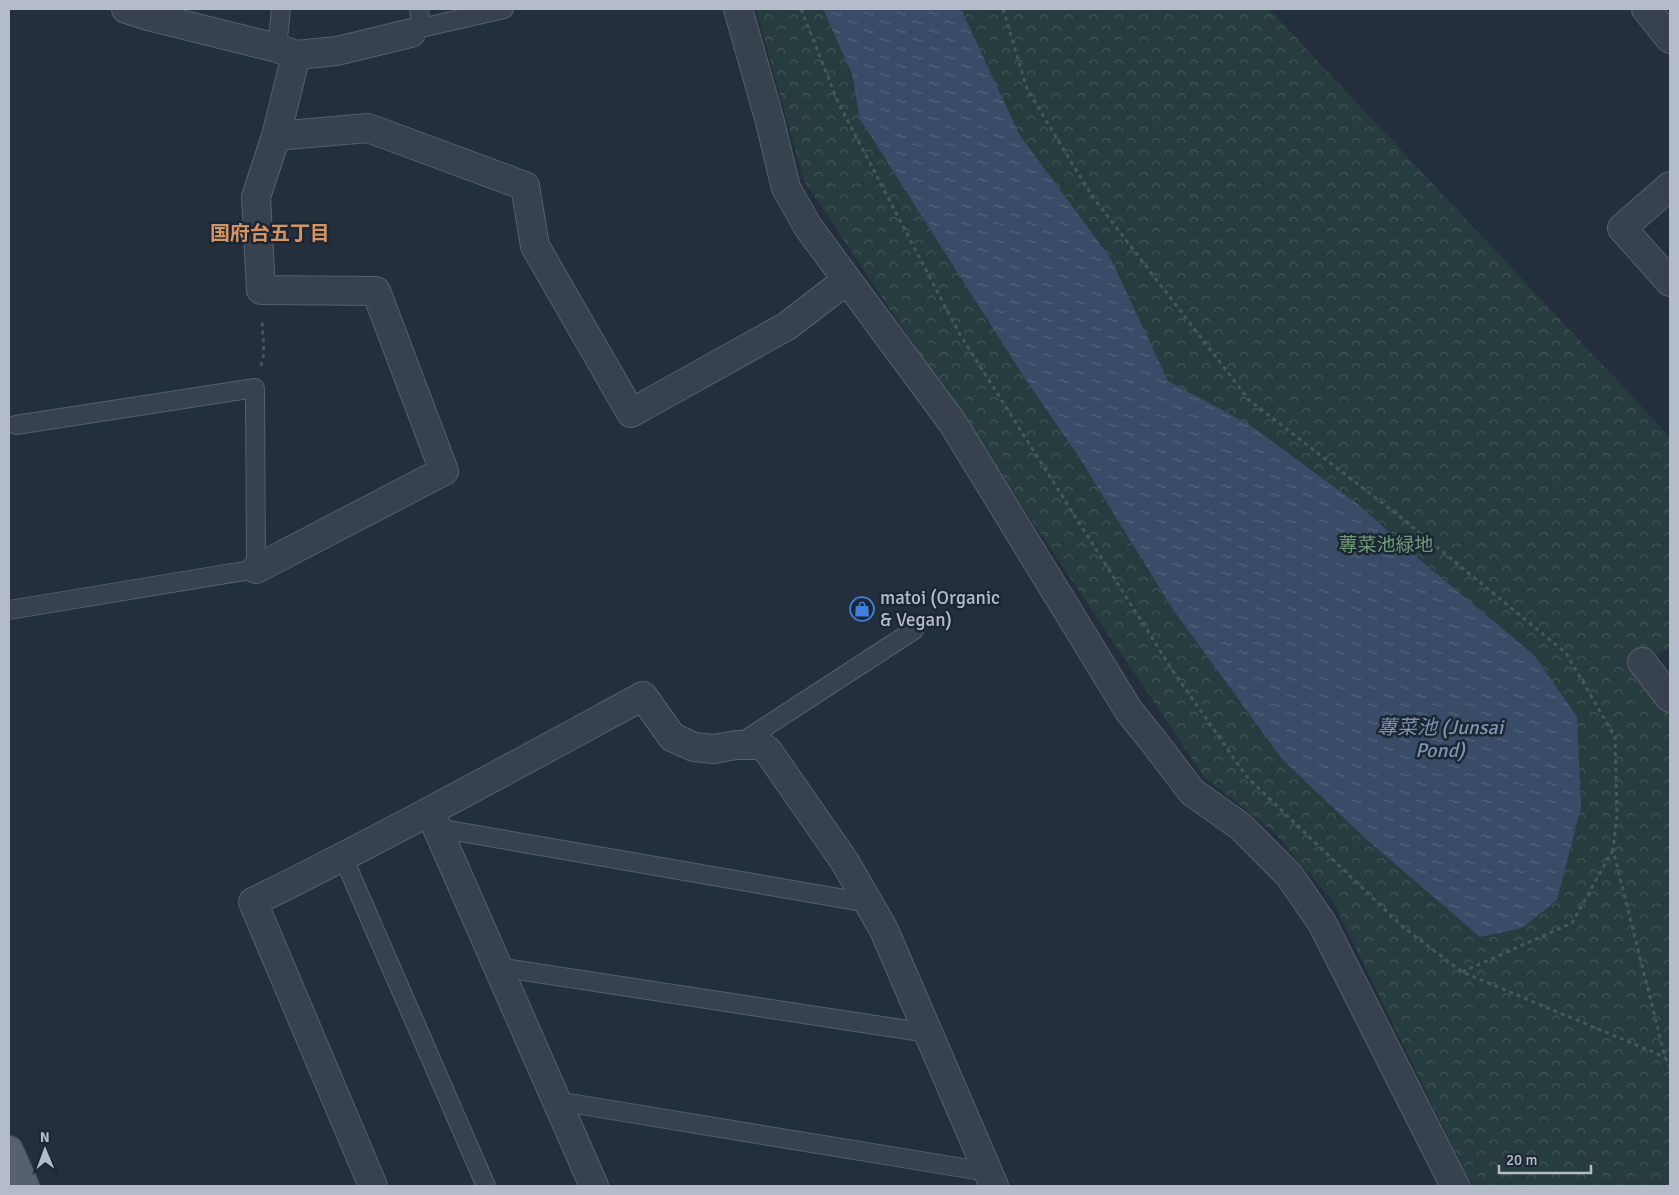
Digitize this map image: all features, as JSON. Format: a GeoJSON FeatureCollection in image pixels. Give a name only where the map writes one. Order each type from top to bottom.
{"type":"FeatureCollection","features":[{"type":"Feature","properties":{"kind":"main road"},"geometry":{"type":"LineString","coordinates":[[9,1150],[26,1186]]}},
{"type":"Feature","properties":{"kind":"street"},"geometry":{"type":"LineString","coordinates":[[126,9],[287,52],[337,51],[417,23]]}},
{"type":"Feature","properties":{"kind":"street"},"geometry":{"type":"LineString","coordinates":[[738,9],[769,118],[786,188],[808,227],[952,422],[1129,711],[1192,792],[1240,826],[1290,875],[1322,923],[1455,1186]]}},
{"type":"Feature","properties":{"kind":"street"},"geometry":{"type":"LineString","coordinates":[[1646,9],[1670,38]]}},
{"type":"Feature","properties":{"kind":"street"},"geometry":{"type":"LineString","coordinates":[[256,570],[444,471],[376,291],[261,290],[256,197],[276,136],[287,52]]}},
{"type":"Feature","properties":{"kind":"street"},"geometry":{"type":"LineString","coordinates":[[276,136],[368,128],[525,186],[535,246],[631,413],[787,326],[847,280]]}},
{"type":"Feature","properties":{"kind":"street"},"geometry":{"type":"LineString","coordinates":[[1670,186],[1622,228],[1670,282]]}},
{"type":"Feature","properties":{"kind":"street"},"geometry":{"type":"LineString","coordinates":[[1642,662],[1670,698]]}},
{"type":"Feature","properties":{"kind":"street"},"geometry":{"type":"LineString","coordinates":[[373,1186],[253,902],[343,857],[433,820],[643,696],[672,736],[694,748],[714,749],[736,745],[760,745],[768,751],[845,862],[884,930],[991,1179]]}},
{"type":"Feature","properties":{"kind":"street"},"geometry":{"type":"LineString","coordinates":[[433,820],[594,1186]]}},
{"type":"Feature","properties":{"kind":"lane"},"geometry":{"type":"LineString","coordinates":[[281,9],[287,52]]}},
{"type":"Feature","properties":{"kind":"lane"},"geometry":{"type":"LineString","coordinates":[[417,23],[504,9]]}},
{"type":"Feature","properties":{"kind":"lane"},"geometry":{"type":"LineString","coordinates":[[9,610],[256,570],[255,388],[16,425]]}},
{"type":"Feature","properties":{"kind":"lane"},"geometry":{"type":"LineString","coordinates":[[736,745],[914,630]]}},
{"type":"Feature","properties":{"kind":"lane"},"geometry":{"type":"LineString","coordinates":[[433,820],[868,903]]}},
{"type":"Feature","properties":{"kind":"lane"},"geometry":{"type":"LineString","coordinates":[[343,857],[486,1186]]}},
{"type":"Feature","properties":{"kind":"lane"},"geometry":{"type":"LineString","coordinates":[[498,967],[928,1033]]}},
{"type":"Feature","properties":{"kind":"lane"},"geometry":{"type":"LineString","coordinates":[[557,1101],[991,1179]]}},
{"type":"Feature","properties":{"kind":"path"},"geometry":{"type":"LineString","coordinates":[[801,9],[838,102],[959,334],[1178,679],[1247,777],[1403,927],[1462,972],[1665,1057]]}},
{"type":"Feature","properties":{"kind":"path"},"geometry":{"type":"LineString","coordinates":[[1003,9],[1027,89],[1092,196],[1249,400],[1399,516],[1566,653],[1615,736],[1617,815],[1613,850],[1665,1057],[1670,1067]]}},
{"type":"Feature","properties":{"kind":"path"},"geometry":{"type":"LineString","coordinates":[[255,388],[264,353],[261,290]]}},
{"type":"Feature","properties":{"kind":"path"},"geometry":{"type":"LineString","coordinates":[[1462,972],[1572,924],[1613,850]]}},
{"type":"Feature","properties":{"kind":"green space","name":"蓴菜池緑地"},"geometry":{"type":"Polygon","coordinates":[[[756,9],[1269,9],[1670,437],[1670,648],[1642,662],[1670,698],[1670,1186],[1472,1186],[1334,903],[1274,832],[1204,777],[804,181],[756,9]]]}},
{"type":"Feature","properties":{"kind":"water","name":"蓴菜池 (Junsai Pond)"},"geometry":{"type":"Polygon","coordinates":[[[823,9],[961,9],[1019,134],[1111,259],[1168,381],[1248,424],[1359,505],[1413,554],[1534,655],[1577,717],[1581,807],[1557,900],[1522,928],[1480,937],[1365,838],[1282,759],[1172,608],[1079,457],[1024,377],[860,119],[852,74],[823,9]]]}},
{"type":"Feature","properties":{"kind":"place","name":"matoi (Organic & Vegan)"},"geometry":{"type":"Point","coordinates":[862,609]}},
{"type":"Feature","properties":{"kind":"district","name":"国府台五丁目"},"geometry":{"type":"Point","coordinates":[270,233]}}]}
